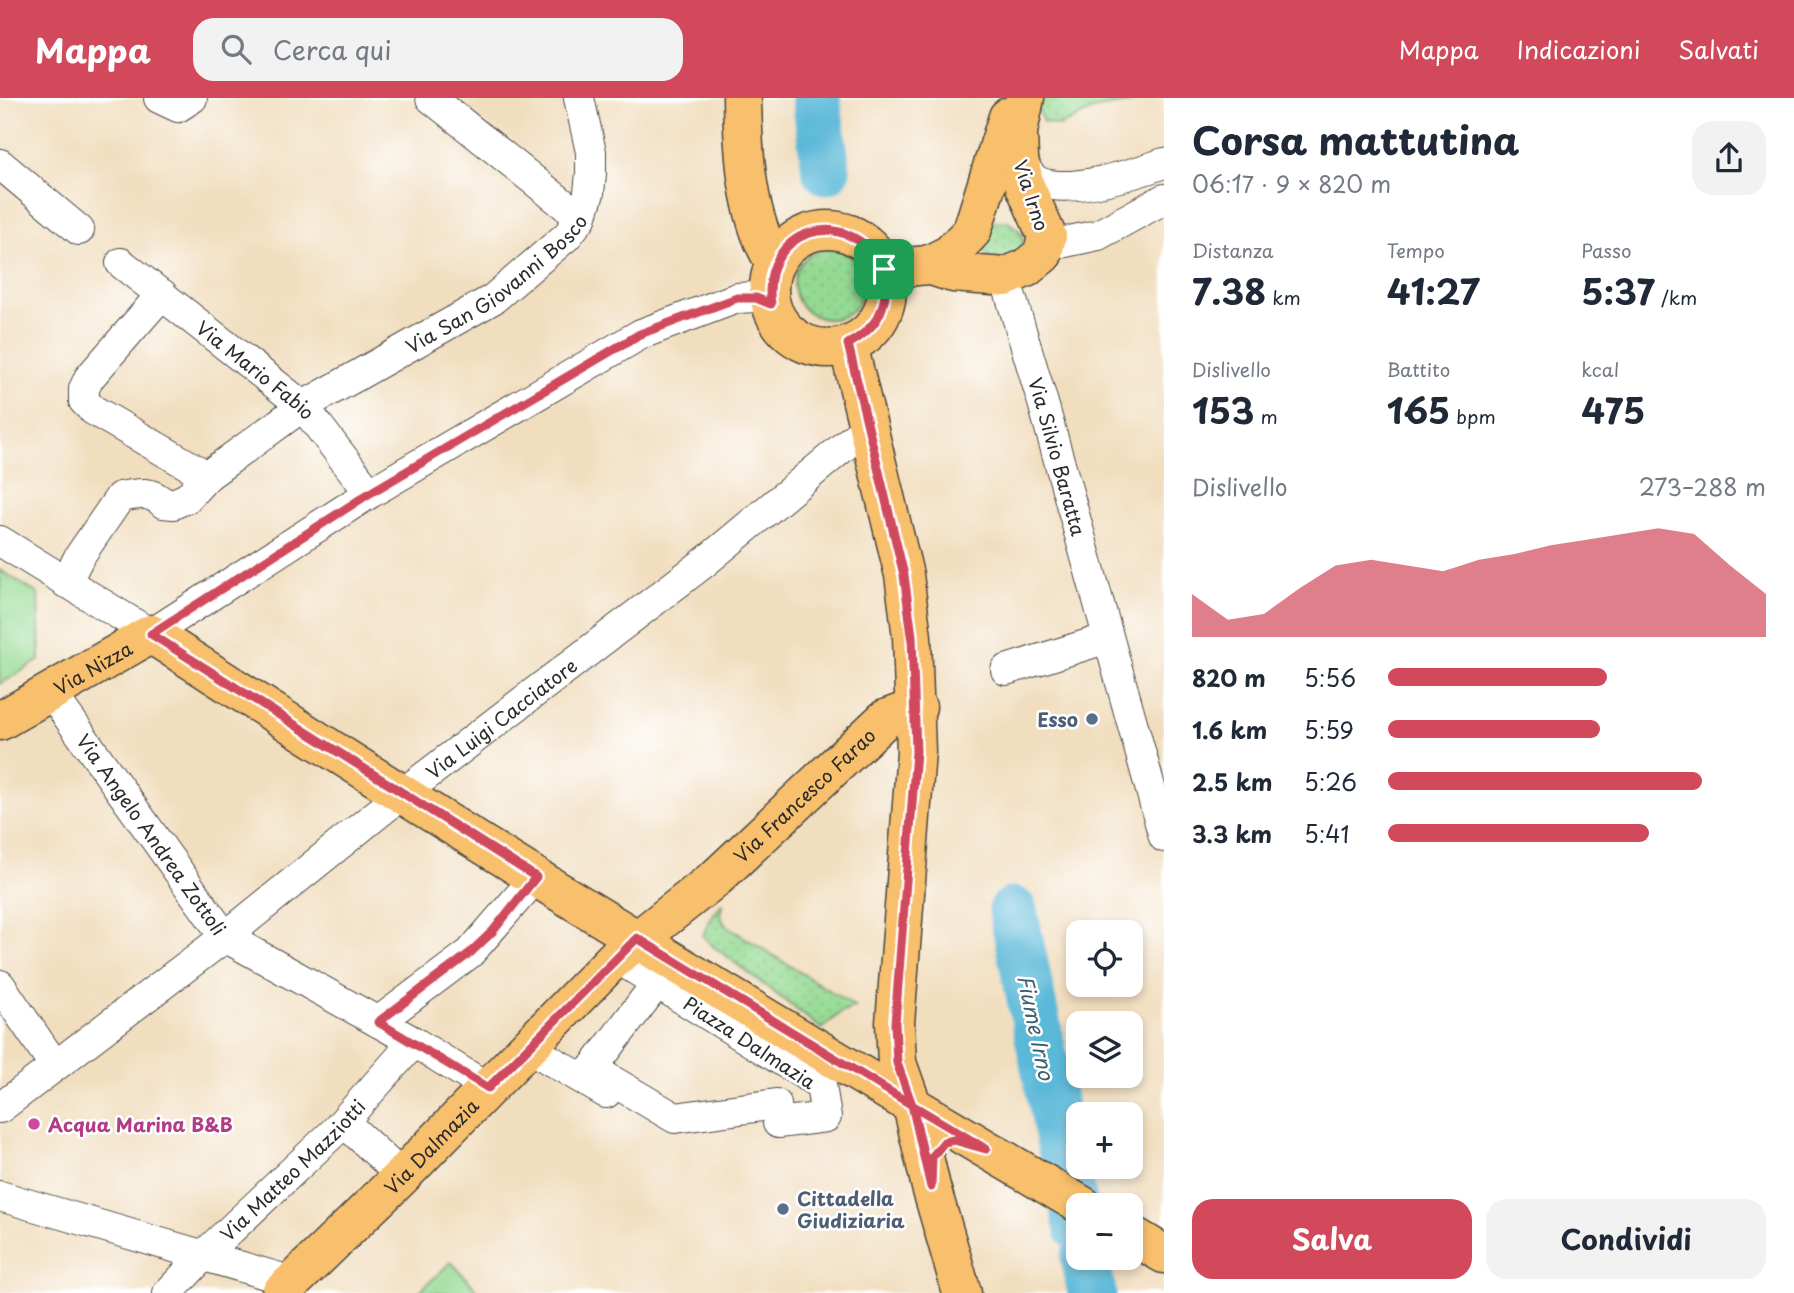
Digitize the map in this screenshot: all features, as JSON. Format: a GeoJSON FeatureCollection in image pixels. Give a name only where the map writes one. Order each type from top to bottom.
{"type":"FeatureCollection","features":[{"type":"Feature","properties":{"kind":"main road"},"geometry":{"type":"LineString","coordinates":[[742,98],[747,164],[755,215],[763,245],[775,263]]}},
{"type":"Feature","properties":{"kind":"main road","name":"Via Irno"},"geometry":{"type":"LineString","coordinates":[[928,265],[956,248],[972,232],[1013,98]]}},
{"type":"Feature","properties":{"kind":"main road","name":"Via Irno"},"geometry":{"type":"LineString","coordinates":[[987,276],[1026,268],[1043,254],[1046,246],[1047,236],[1025,186],[1019,159],[1018,132],[1025,98]]}},
{"type":"Feature","properties":{"kind":"main road"},"geometry":{"type":"LineString","coordinates":[[832,230],[864,241],[876,254],[884,269],[887,287],[885,306],[877,322],[864,335],[848,344],[829,348],[810,345],[792,336],[779,322],[771,304],[769,290],[775,263],[785,248],[798,238],[832,230]]}},
{"type":"Feature","properties":{"kind":"main road"},"geometry":{"type":"LineString","coordinates":[[884,269],[928,265],[987,276]]}},
{"type":"Feature","properties":{"kind":"main road"},"geometry":{"type":"LineString","coordinates":[[848,344],[866,428],[904,575],[917,707],[895,1023],[897,1063],[912,1105],[931,1187],[962,1293]]}},
{"type":"Feature","properties":{"kind":"main road"},"geometry":{"type":"LineString","coordinates":[[151,634],[536,877],[627,948],[840,1063],[1066,1196]]}},
{"type":"Feature","properties":{"kind":"main road","name":"Via Nizza"},"geometry":{"type":"LineString","coordinates":[[0,721],[49,690],[151,634]]}},
{"type":"Feature","properties":{"kind":"main road","name":"Via Francesco Farao"},"geometry":{"type":"LineString","coordinates":[[627,948],[717,877],[874,728],[885,719],[917,707]]}},
{"type":"Feature","properties":{"kind":"main road","name":"Via Dalmazia"},"geometry":{"type":"LineString","coordinates":[[287,1287],[402,1176],[627,948]]}},
{"type":"Feature","properties":{"kind":"main road"},"geometry":{"type":"LineString","coordinates":[[840,1063],[857,1068],[873,1066],[883,1059],[895,1023]]}},
{"type":"Feature","properties":{"kind":"main road"},"geometry":{"type":"LineString","coordinates":[[931,1187],[932,1157],[944,1142],[954,1140],[996,1155]]}},
{"type":"Feature","properties":{"kind":"main road"},"geometry":{"type":"LineString","coordinates":[[1143,1242],[1164,1254]]}},
{"type":"Feature","properties":{"kind":"street"},"geometry":{"type":"LineString","coordinates":[[431,98],[581,218]]}},
{"type":"Feature","properties":{"kind":"street","name":"Via San Giovanni Bosco"},"geometry":{"type":"LineString","coordinates":[[66,583],[79,556],[120,497],[141,493],[156,495],[163,503],[173,504],[187,498],[207,476],[303,406],[493,299],[539,262],[581,218],[589,194],[591,152],[579,98]]}},
{"type":"Feature","properties":{"kind":"street"},"geometry":{"type":"LineString","coordinates":[[1019,159],[1032,177],[1049,185],[1103,180],[1164,163]]}},
{"type":"Feature","properties":{"kind":"street"},"geometry":{"type":"LineString","coordinates":[[0,164],[79,230]]}},
{"type":"Feature","properties":{"kind":"street"},"geometry":{"type":"LineString","coordinates":[[1046,246],[1098,235],[1164,199]]}},
{"type":"Feature","properties":{"kind":"street","name":"Via Mario Fabio"},"geometry":{"type":"LineString","coordinates":[[121,263],[303,406],[370,493]]}},
{"type":"Feature","properties":{"kind":"street","name":"Via Silvio Baratta"},"geometry":{"type":"LineString","coordinates":[[987,276],[1043,403],[1164,836]]}},
{"type":"Feature","properties":{"kind":"street"},"geometry":{"type":"LineString","coordinates":[[162,294],[89,378],[84,389],[84,401],[93,410],[207,476]]}},
{"type":"Feature","properties":{"kind":"street","name":"Via Nizza"},"geometry":{"type":"LineString","coordinates":[[151,634],[370,493],[640,334],[737,298],[756,298],[771,304]]}},
{"type":"Feature","properties":{"kind":"street","name":"Via Luigi Cacciatore"},"geometry":{"type":"LineString","coordinates":[[0,1108],[225,937],[402,794],[705,562],[866,428]]}},
{"type":"Feature","properties":{"kind":"street"},"geometry":{"type":"LineString","coordinates":[[0,541],[151,634]]}},
{"type":"Feature","properties":{"kind":"street"},"geometry":{"type":"LineString","coordinates":[[1006,670],[1108,638]]}},
{"type":"Feature","properties":{"kind":"street","name":"Via Angelo Andrea Zottoli"},"geometry":{"type":"LineString","coordinates":[[49,690],[225,937],[414,1042],[488,1088]]}},
{"type":"Feature","properties":{"kind":"street"},"geometry":{"type":"LineString","coordinates":[[378,1022],[470,953],[493,931],[536,877]]}},
{"type":"Feature","properties":{"kind":"street","name":"Piazza Dalmazia"},"geometry":{"type":"LineString","coordinates":[[627,948],[657,983],[821,1086],[826,1117],[778,1124],[776,1104],[675,1118],[592,1069],[657,983]]}},
{"type":"Feature","properties":{"kind":"street"},"geometry":{"type":"LineString","coordinates":[[0,985],[55,1066]]}},
{"type":"Feature","properties":{"kind":"street","name":"Via Matteo Mazziotti"},"geometry":{"type":"LineString","coordinates":[[168,1293],[205,1254],[344,1122],[414,1042]]}},
{"type":"Feature","properties":{"kind":"street"},"geometry":{"type":"LineString","coordinates":[[528,1047],[671,1131],[689,1129]]}},
{"type":"Feature","properties":{"kind":"street"},"geometry":{"type":"LineString","coordinates":[[344,1122],[402,1176]]}},
{"type":"Feature","properties":{"kind":"street"},"geometry":{"type":"LineString","coordinates":[[0,1196],[205,1254],[287,1287]]}},
{"type":"Feature","properties":{"kind":"green space"},"geometry":{"type":"Polygon","coordinates":[[[1041,98],[1134,98],[1133,102],[1097,108],[1060,126],[1043,122],[1038,109],[1041,98]]]}},
{"type":"Feature","properties":{"kind":"green space"},"geometry":{"type":"Polygon","coordinates":[[[1007,221],[1022,233],[1023,246],[1017,257],[990,259],[982,247],[993,222],[1007,221]]]}},
{"type":"Feature","properties":{"kind":"green space"},"geometry":{"type":"Polygon","coordinates":[[[836,249],[849,255],[858,264],[862,270],[862,298],[854,309],[843,317],[822,319],[804,309],[796,298],[794,277],[804,259],[815,251],[836,249]]]}},
{"type":"Feature","properties":{"kind":"green space"},"geometry":{"type":"Polygon","coordinates":[[[0,570],[38,594],[40,660],[0,684],[0,570]]]}},
{"type":"Feature","properties":{"kind":"green space"},"geometry":{"type":"Polygon","coordinates":[[[723,902],[720,915],[725,925],[855,1007],[840,1013],[822,1029],[713,946],[703,936],[709,921],[723,902]]]}},
{"type":"Feature","properties":{"kind":"green space"},"geometry":{"type":"Polygon","coordinates":[[[451,1262],[480,1293],[418,1293],[451,1262]]]}},
{"type":"Feature","properties":{"kind":"waterway","name":"Fiume Irno"},"geometry":{"type":"LineString","coordinates":[[816,98],[826,170]]}},
{"type":"Feature","properties":{"kind":"waterway","name":"Fiume Irno"},"geometry":{"type":"LineString","coordinates":[[1013,911],[1071,1193]]}},
{"type":"Feature","properties":{"kind":"waterway","name":"Fiume Irno"},"geometry":{"type":"LineString","coordinates":[[1087,1270],[1092,1293]]}},
{"type":"Feature","properties":{"kind":"place","name":"Esso"},"geometry":{"type":"Point","coordinates":[1092,719]}},
{"type":"Feature","properties":{"kind":"place","name":"Acqua Marina B&B"},"geometry":{"type":"Point","coordinates":[34,1124]}},
{"type":"Feature","properties":{"kind":"place","name":"Cittadella Giudiziaria"},"geometry":{"type":"Point","coordinates":[783,1209]}},
{"type":"Feature","properties":{"kind":"route"},"geometry":{"type":"LineString","coordinates":[[884,269],[876,254],[864,241],[848,233],[832,230],[814,232],[798,238],[785,248],[775,263],[770,276],[771,304],[756,298],[737,298],[640,334],[370,493],[151,634],[536,877],[493,931],[470,953],[378,1022],[488,1088],[637,938],[912,1105],[931,1187],[932,1157],[937,1147],[944,1142],[954,1140],[986,1149],[912,1105],[897,1063],[895,1023],[916,752],[917,707],[904,575],[866,428],[848,344],[864,335],[877,322],[885,306],[887,287],[884,269]]}}]}
